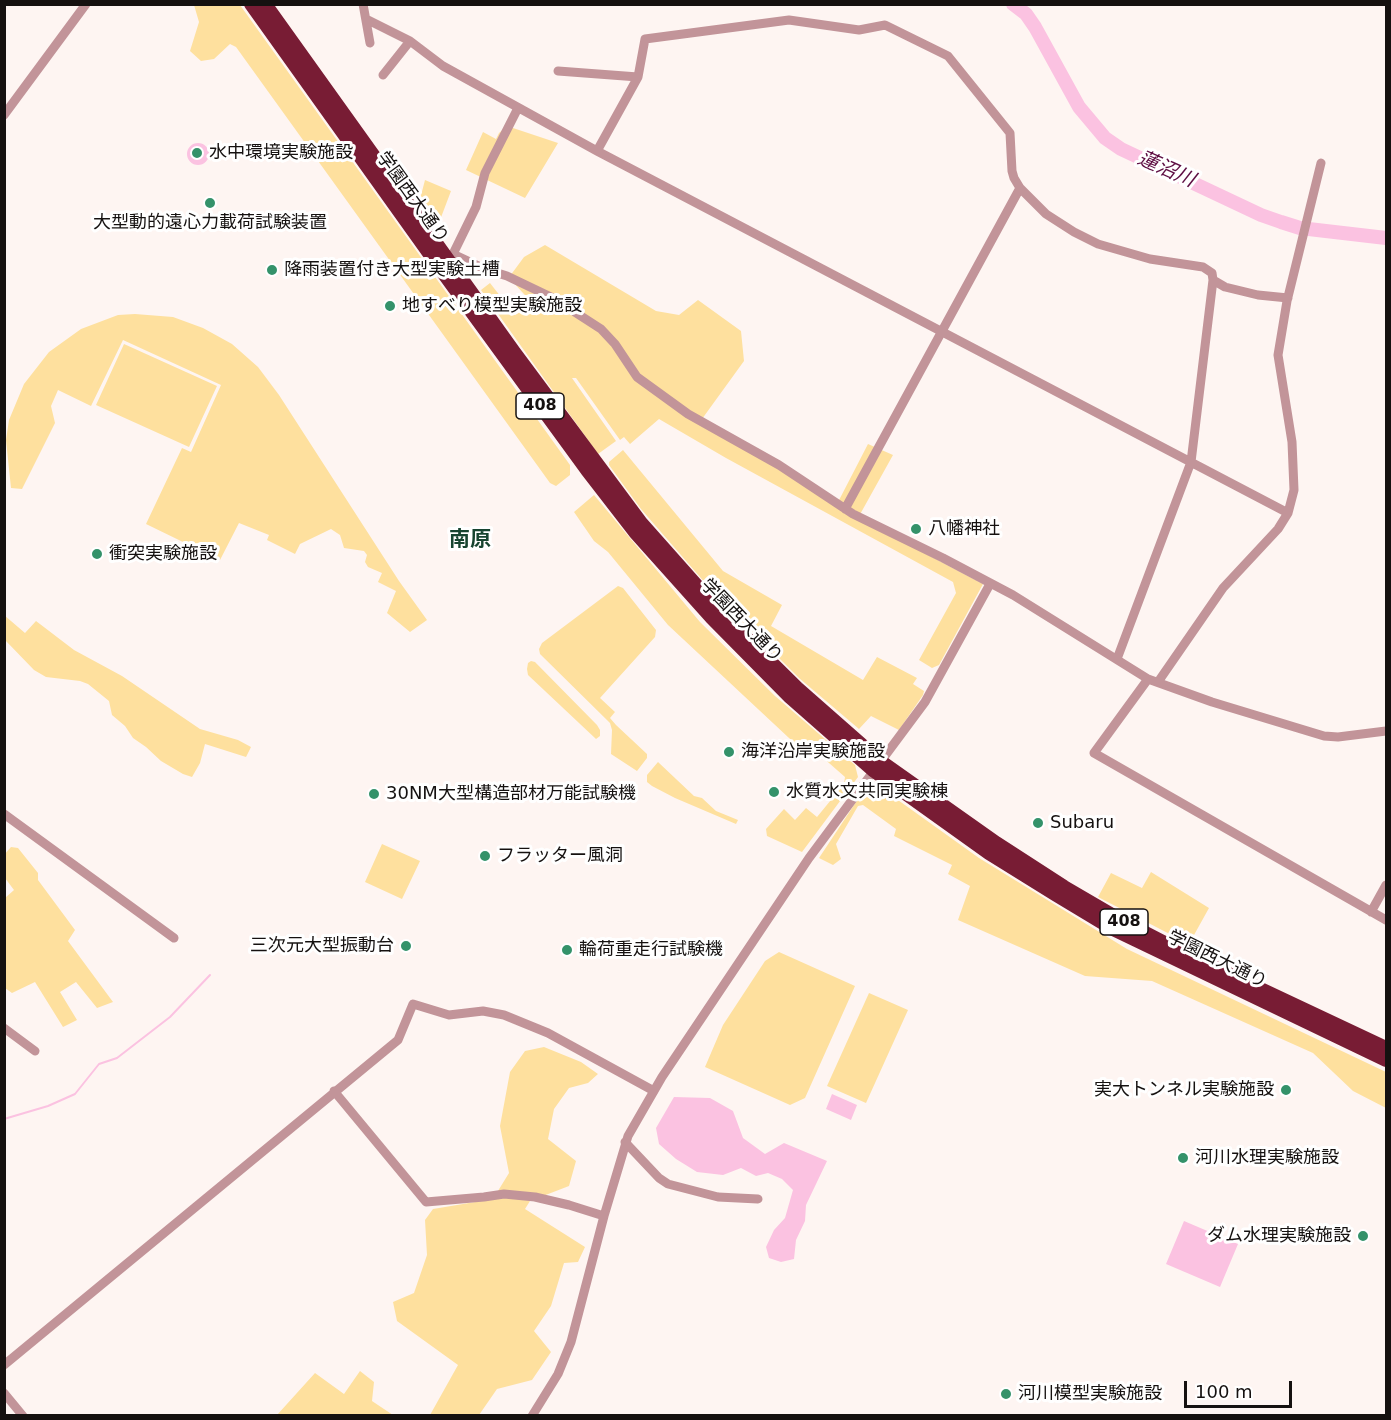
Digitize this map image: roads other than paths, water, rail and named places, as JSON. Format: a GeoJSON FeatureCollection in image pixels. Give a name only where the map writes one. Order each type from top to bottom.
{"type":"FeatureCollection","features":[{"type":"Feature","properties":{"kind":"highway","name":"学園西大通り"},"geometry":{"type":"LineString","coordinates":[[251,4],[587,470],[635,532],[680,584],[790,697],[989,853],[1182,952],[1386,1048]]}},
{"type":"Feature","properties":{"kind":"highway","name":"学園西大通り"},"geometry":{"type":"LineString","coordinates":[[265,4],[450,255],[514,352],[635,515],[679,567],[756,649],[877,765]]}},
{"type":"Feature","properties":{"kind":"highway","name":"学園西大通り"},"geometry":{"type":"LineString","coordinates":[[1058,889],[1113,929],[1386,1060]]}},
{"type":"Feature","properties":{"kind":"street"},"geometry":{"type":"LineString","coordinates":[[4,115],[86,4]]}},
{"type":"Feature","properties":{"kind":"street"},"geometry":{"type":"LineString","coordinates":[[363,4],[370,43]]}},
{"type":"Feature","properties":{"kind":"street"},"geometry":{"type":"LineString","coordinates":[[366,19],[410,41],[443,66],[597,151],[1288,513]]}},
{"type":"Feature","properties":{"kind":"street"},"geometry":{"type":"LineString","coordinates":[[597,151],[638,77],[645,39],[789,20],[859,30],[885,25],[948,56],[1010,133],[1012,171],[1020,188],[1046,214],[1098,244],[1150,259],[1203,267],[1212,273],[1214,280],[1191,462],[1117,659]]}},
{"type":"Feature","properties":{"kind":"street"},"geometry":{"type":"LineString","coordinates":[[383,75],[410,41]]}},
{"type":"Feature","properties":{"kind":"street"},"geometry":{"type":"LineString","coordinates":[[558,71],[638,77]]}},
{"type":"Feature","properties":{"kind":"street"},"geometry":{"type":"LineString","coordinates":[[518,108],[485,173],[471,219],[450,255],[507,276],[553,298],[594,324],[608,336],[631,369],[688,414],[780,465],[845,509],[990,584],[1148,679],[1203,699],[1324,736],[1338,737],[1386,731]]}},
{"type":"Feature","properties":{"kind":"street"},"geometry":{"type":"LineString","coordinates":[[1158,682],[1223,588],[1278,529],[1288,513],[1294,490],[1292,442],[1278,355],[1288,298],[1321,163]]}},
{"type":"Feature","properties":{"kind":"street"},"geometry":{"type":"LineString","coordinates":[[845,509],[1020,188]]}},
{"type":"Feature","properties":{"kind":"street"},"geometry":{"type":"LineString","coordinates":[[1214,280],[1225,287],[1236,290],[1288,298]]}},
{"type":"Feature","properties":{"kind":"street"},"geometry":{"type":"LineString","coordinates":[[532,1416],[558,1374],[565,1358],[625,1142],[654,1091],[809,858],[925,702],[990,584]]}},
{"type":"Feature","properties":{"kind":"street"},"geometry":{"type":"LineString","coordinates":[[1148,679],[1094,753],[1386,920]]}},
{"type":"Feature","properties":{"kind":"street"},"geometry":{"type":"LineString","coordinates":[[4,814],[174,938]]}},
{"type":"Feature","properties":{"kind":"street"},"geometry":{"type":"LineString","coordinates":[[1371,912],[1386,885]]}},
{"type":"Feature","properties":{"kind":"street"},"geometry":{"type":"LineString","coordinates":[[4,1365],[398,1040],[412,1004],[448,1016],[483,1011],[504,1015],[548,1033],[654,1091]]}},
{"type":"Feature","properties":{"kind":"street"},"geometry":{"type":"LineString","coordinates":[[4,1028],[35,1051]]}},
{"type":"Feature","properties":{"kind":"street"},"geometry":{"type":"LineString","coordinates":[[334,1091],[426,1202],[504,1194],[558,1202],[604,1216]]}},
{"type":"Feature","properties":{"kind":"street"},"geometry":{"type":"LineString","coordinates":[[625,1142],[659,1178],[668,1184],[718,1197],[758,1199]]}},
{"type":"Feature","properties":{"kind":"street"},"geometry":{"type":"LineString","coordinates":[[4,1393],[23,1416]]}},
{"type":"Feature","properties":{"kind":"waterway","name":"蓮沼川"},"geometry":{"type":"LineString","coordinates":[[1013,4],[1026,14],[1035,27],[1079,107],[1105,138],[1121,149],[1261,215],[1281,222],[1300,228],[1386,238]]}},
{"type":"Feature","properties":{"kind":"waterway"},"geometry":{"type":"LineString","coordinates":[[4,1119],[48,1106],[75,1094],[99,1064],[117,1058],[170,1017],[210,975]]}},
{"type":"Feature","properties":{"kind":"place","name":"水中環境実験施設"},"geometry":{"type":"Point","coordinates":[197,153]}},
{"type":"Feature","properties":{"kind":"place","name":"大型動的遠心力載荷試験装置"},"geometry":{"type":"Point","coordinates":[210,203]}},
{"type":"Feature","properties":{"kind":"place","name":"降雨装置付き大型実験土槽"},"geometry":{"type":"Point","coordinates":[272,270]}},
{"type":"Feature","properties":{"kind":"place","name":"地すべり模型実験施設"},"geometry":{"type":"Point","coordinates":[390,306]}},
{"type":"Feature","properties":{"kind":"place","name":"八幡神社"},"geometry":{"type":"Point","coordinates":[916,529]}},
{"type":"Feature","properties":{"kind":"place","name":"衝突実験施設"},"geometry":{"type":"Point","coordinates":[97,554]}},
{"type":"Feature","properties":{"kind":"place","name":"海洋沿岸実験施設"},"geometry":{"type":"Point","coordinates":[729,752]}},
{"type":"Feature","properties":{"kind":"place","name":"水質水文共同実験棟"},"geometry":{"type":"Point","coordinates":[774,792]}},
{"type":"Feature","properties":{"kind":"place","name":"30NM大型構造部材万能試験機"},"geometry":{"type":"Point","coordinates":[374,794]}},
{"type":"Feature","properties":{"kind":"place","name":"Subaru"},"geometry":{"type":"Point","coordinates":[1038,823]}},
{"type":"Feature","properties":{"kind":"place","name":"フラッター風洞"},"geometry":{"type":"Point","coordinates":[485,856]}},
{"type":"Feature","properties":{"kind":"place","name":"三次元大型振動台"},"geometry":{"type":"Point","coordinates":[406,946]}},
{"type":"Feature","properties":{"kind":"place","name":"輪荷重走行試験機"},"geometry":{"type":"Point","coordinates":[567,950]}},
{"type":"Feature","properties":{"kind":"place","name":"実大トンネル実験施設"},"geometry":{"type":"Point","coordinates":[1286,1090]}},
{"type":"Feature","properties":{"kind":"place","name":"河川水理実験施設"},"geometry":{"type":"Point","coordinates":[1183,1158]}},
{"type":"Feature","properties":{"kind":"place","name":"ダム水理実験施設"},"geometry":{"type":"Point","coordinates":[1363,1236]}},
{"type":"Feature","properties":{"kind":"place","name":"河川模型実験施設"},"geometry":{"type":"Point","coordinates":[1006,1394]}},
{"type":"Feature","properties":{"kind":"district","name":"南原"},"geometry":{"type":"Point","coordinates":[470,541]}}]}
